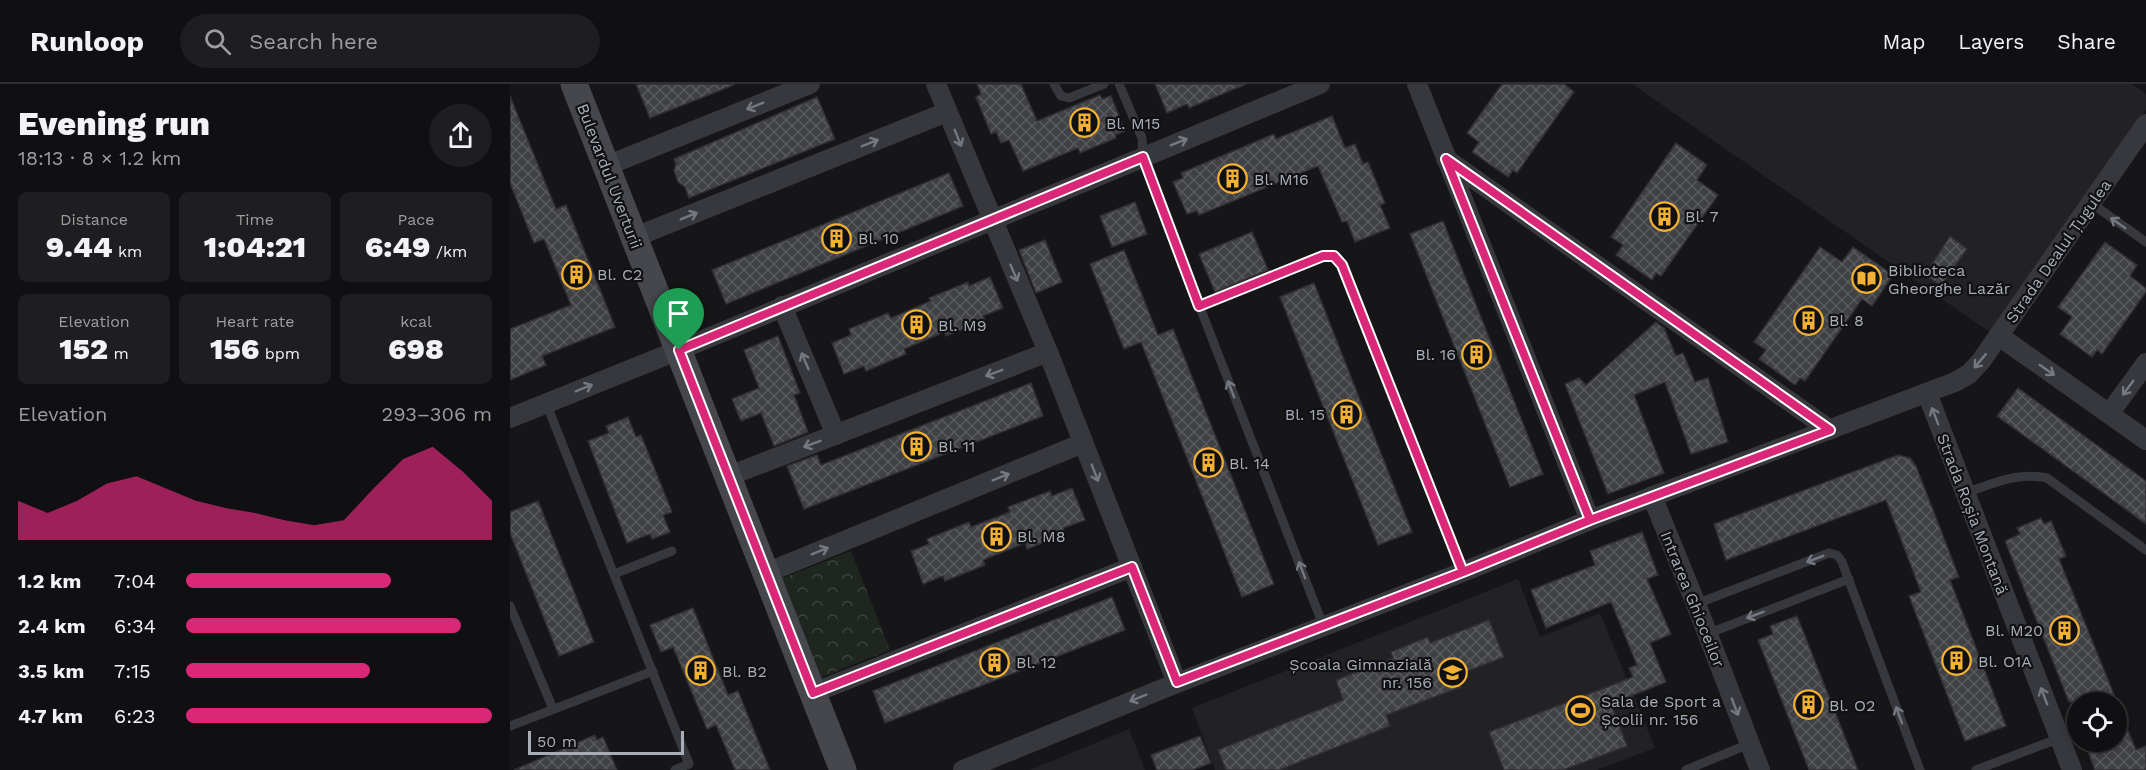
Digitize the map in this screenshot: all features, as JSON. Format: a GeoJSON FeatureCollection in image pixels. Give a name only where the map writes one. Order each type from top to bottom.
{"type":"FeatureCollection","features":[{"type":"Feature","properties":{"kind":"main road","name":"Bulevardul Uverturii"},"geometry":{"type":"LineString","coordinates":[[574,84],[843,770]]}},
{"type":"Feature","properties":{"kind":"street"},"geometry":{"type":"LineString","coordinates":[[606,166],[810,84]]}},
{"type":"Feature","properties":{"kind":"street"},"geometry":{"type":"LineString","coordinates":[[936,84],[1048,352],[1177,682]]}},
{"type":"Feature","properties":{"kind":"street"},"geometry":{"type":"LineString","coordinates":[[510,418],[1320,84]]}},
{"type":"Feature","properties":{"kind":"street"},"geometry":{"type":"LineString","coordinates":[[1417,84],[1590,520]]}},
{"type":"Feature","properties":{"kind":"street"},"geometry":{"type":"LineString","coordinates":[[634,237],[947,112]]}},
{"type":"Feature","properties":{"kind":"street","name":"Strada Dealul Țugulea"},"geometry":{"type":"LineString","coordinates":[[963,770],[1177,682],[1463,572],[1590,520],[1955,382],[1969,374],[1981,361],[2146,124]]}},
{"type":"Feature","properties":{"kind":"street"},"geometry":{"type":"LineString","coordinates":[[1446,159],[1830,430]]}},
{"type":"Feature","properties":{"kind":"street"},"geometry":{"type":"LineString","coordinates":[[782,306],[836,435]]}},
{"type":"Feature","properties":{"kind":"street"},"geometry":{"type":"LineString","coordinates":[[1999,336],[2146,440]]}},
{"type":"Feature","properties":{"kind":"street"},"geometry":{"type":"LineString","coordinates":[[729,476],[1048,352]]}},
{"type":"Feature","properties":{"kind":"street"},"geometry":{"type":"LineString","coordinates":[[2109,414],[2146,363]]}},
{"type":"Feature","properties":{"kind":"street","name":"Strada Roșia Montană"},"geometry":{"type":"LineString","coordinates":[[1927,393],[2072,770]]}},
{"type":"Feature","properties":{"kind":"street"},"geometry":{"type":"LineString","coordinates":[[766,573],[1083,443]]}},
{"type":"Feature","properties":{"kind":"street","name":"Intrarea Ghioceilor"},"geometry":{"type":"LineString","coordinates":[[1652,496],[1760,770]]}},
{"type":"Feature","properties":{"kind":"street"},"geometry":{"type":"LineString","coordinates":[[813,693],[1132,567]]}},
{"type":"Feature","properties":{"kind":"lane"},"geometry":{"type":"LineString","coordinates":[[1054,84],[1061,96],[1069,98],[1104,84]]}},
{"type":"Feature","properties":{"kind":"lane"},"geometry":{"type":"LineString","coordinates":[[1119,84],[1142,138],[1143,157],[1199,306],[1323,625]]}},
{"type":"Feature","properties":{"kind":"lane"},"geometry":{"type":"LineString","coordinates":[[2091,203],[2146,242]]}},
{"type":"Feature","properties":{"kind":"lane"},"geometry":{"type":"LineString","coordinates":[[1199,306],[1323,256],[1334,256],[1342,265],[1463,572]]}},
{"type":"Feature","properties":{"kind":"lane"},"geometry":{"type":"LineString","coordinates":[[546,403],[689,764],[675,770]]}},
{"type":"Feature","properties":{"kind":"lane"},"geometry":{"type":"LineString","coordinates":[[1965,493],[2014,476],[2032,475],[2047,478],[2146,550]]}},
{"type":"Feature","properties":{"kind":"lane"},"geometry":{"type":"LineString","coordinates":[[614,574],[672,551]]}},
{"type":"Feature","properties":{"kind":"lane"},"geometry":{"type":"LineString","coordinates":[[1696,604],[1829,554],[1837,555],[1849,579],[1920,770]]}},
{"type":"Feature","properties":{"kind":"lane"},"geometry":{"type":"LineString","coordinates":[[1707,634],[1849,579]]}},
{"type":"Feature","properties":{"kind":"lane"},"geometry":{"type":"LineString","coordinates":[[510,606],[553,709]]}},
{"type":"Feature","properties":{"kind":"lane"},"geometry":{"type":"LineString","coordinates":[[510,726],[653,671]]}},
{"type":"Feature","properties":{"kind":"lane"},"geometry":{"type":"LineString","coordinates":[[1976,770],[2060,738]]}},
{"type":"Feature","properties":{"kind":"lane"},"geometry":{"type":"LineString","coordinates":[[1686,770],[1749,744]]}},
{"type":"Feature","properties":{"kind":"shaded area"},"geometry":{"type":"Polygon","coordinates":[[[1632,84],[2132,84],[2146,94],[2146,110],[1991,333],[1632,84]]]}},
{"type":"Feature","properties":{"kind":"shaded area","name":"Școala Gimnazială nr. 156"},"geometry":{"type":"Polygon","coordinates":[[[1518,579],[1540,637],[1600,613],[1655,748],[1597,770],[1215,770],[1192,708],[1518,579]]]}},
{"type":"Feature","properties":{"kind":"shaded area"},"geometry":{"type":"Polygon","coordinates":[[[1129,729],[1145,770],[1030,770],[1129,729]]]}},
{"type":"Feature","properties":{"kind":"green space"},"geometry":{"type":"Polygon","coordinates":[[[851,551],[890,650],[817,679],[778,580],[851,551]]]}},
{"type":"Feature","properties":{"kind":"building"},"geometry":{"type":"Polygon","coordinates":[[[636,84],[734,84],[734,85],[650,118],[636,84]]]}},
{"type":"Feature","properties":{"kind":"building","name":"Bl. M15"},"geometry":{"type":"Polygon","coordinates":[[[977,84],[1021,84],[1037,121],[1100,95],[1102,99],[1111,96],[1125,131],[1115,135],[1116,138],[1080,153],[1078,148],[1023,171],[1009,140],[1001,143],[996,132],[991,134],[976,97],[981,94],[977,84]]]}},
{"type":"Feature","properties":{"kind":"building"},"geometry":{"type":"Polygon","coordinates":[[[1155,84],[1246,84],[1189,108],[1187,104],[1167,113],[1155,84]]]}},
{"type":"Feature","properties":{"kind":"building"},"geometry":{"type":"Polygon","coordinates":[[[1502,84],[1564,84],[1574,92],[1517,173],[1513,170],[1508,177],[1472,152],[1479,142],[1467,133],[1502,84]]]}},
{"type":"Feature","properties":{"kind":"building","name":"Bl. C2"},"geometry":{"type":"Polygon","coordinates":[[[510,96],[556,209],[566,205],[615,327],[542,356],[546,365],[510,380],[510,329],[571,305],[544,239],[534,243],[510,183],[510,96]]]}},
{"type":"Feature","properties":{"kind":"building"},"geometry":{"type":"Polygon","coordinates":[[[817,97],[835,139],[689,198],[685,187],[678,182],[674,171],[676,164],[674,159],[817,97]]]}},
{"type":"Feature","properties":{"kind":"building","name":"Bl. M16"},"geometry":{"type":"Polygon","coordinates":[[[1332,116],[1345,148],[1355,144],[1363,164],[1368,162],[1385,203],[1380,205],[1390,228],[1355,242],[1347,221],[1342,222],[1318,166],[1199,215],[1197,211],[1187,214],[1173,182],[1183,178],[1181,173],[1274,134],[1276,139],[1332,116]]]}},
{"type":"Feature","properties":{"kind":"building","name":"Bl. 7"},"geometry":{"type":"Polygon","coordinates":[[[1676,143],[1707,165],[1697,180],[1718,195],[1661,276],[1656,273],[1652,280],[1616,255],[1623,245],[1611,237],[1676,143]]]}},
{"type":"Feature","properties":{"kind":"building","name":"Bl. 10"},"geometry":{"type":"Polygon","coordinates":[[[949,173],[963,206],[726,304],[712,270],[949,173]]]}},
{"type":"Feature","properties":{"kind":"building"},"geometry":{"type":"Polygon","coordinates":[[[1135,202],[1147,234],[1112,247],[1100,216],[1135,202]]]}},
{"type":"Feature","properties":{"kind":"building","name":"Bl. 16"},"geometry":{"type":"Polygon","coordinates":[[[1443,221],[1543,474],[1510,487],[1410,234],[1443,221]]]}},
{"type":"Feature","properties":{"kind":"building"},"geometry":{"type":"Polygon","coordinates":[[[1252,232],[1268,270],[1215,292],[1199,254],[1252,232]]]}},
{"type":"Feature","properties":{"kind":"building"},"geometry":{"type":"Polygon","coordinates":[[[1950,236],[1967,249],[1941,286],[1925,275],[1950,236]]]}},
{"type":"Feature","properties":{"kind":"building"},"geometry":{"type":"Polygon","coordinates":[[[1045,240],[1062,282],[1036,293],[1019,250],[1045,240]]]}},
{"type":"Feature","properties":{"kind":"building"},"geometry":{"type":"Polygon","coordinates":[[[2105,242],[2137,265],[2130,276],[2146,288],[2146,292],[2102,354],[2097,350],[2092,357],[2060,334],[2072,317],[2058,307],[2105,242]]]}},
{"type":"Feature","properties":{"kind":"building","name":"Bl. 8"},"geometry":{"type":"Polygon","coordinates":[[[1820,247],[1842,262],[1853,247],[1893,275],[1872,306],[1862,299],[1805,381],[1800,378],[1795,385],[1759,359],[1766,350],[1754,342],[1820,247]]]}},
{"type":"Feature","properties":{"kind":"building","name":"Bl. 14"},"geometry":{"type":"Polygon","coordinates":[[[1124,250],[1158,335],[1173,329],[1274,584],[1242,597],[1141,342],[1124,349],[1090,264],[1124,250]]]}},
{"type":"Feature","properties":{"kind":"building","name":"Bl. M9"},"geometry":{"type":"Polygon","coordinates":[[[990,277],[1003,308],[983,316],[985,320],[946,336],[944,332],[904,349],[906,354],[866,371],[864,366],[844,374],[832,343],[851,335],[849,329],[888,313],[891,318],[931,301],[929,298],[968,282],[969,286],[990,277]]]}},
{"type":"Feature","properties":{"kind":"building","name":"Bl. 15"},"geometry":{"type":"Polygon","coordinates":[[[1314,283],[1412,532],[1378,545],[1280,297],[1314,283]]]}},
{"type":"Feature","properties":{"kind":"building"},"geometry":{"type":"Polygon","coordinates":[[[1656,322],[1664,328],[1676,356],[1683,353],[1695,382],[1708,378],[1728,442],[1691,454],[1665,382],[1634,395],[1664,473],[1608,494],[1565,384],[1579,378],[1586,385],[1656,322]]]}},
{"type":"Feature","properties":{"kind":"building"},"geometry":{"type":"Polygon","coordinates":[[[778,336],[800,393],[794,395],[808,432],[774,446],[761,413],[741,421],[732,399],[759,388],[744,350],[778,336]]]}},
{"type":"Feature","properties":{"kind":"building","name":"Bl. 11"},"geometry":{"type":"Polygon","coordinates":[[[1031,383],[1043,416],[804,509],[787,466],[817,455],[821,465],[1031,383]]]}},
{"type":"Feature","properties":{"kind":"building"},"geometry":{"type":"Polygon","coordinates":[[[2018,388],[2146,481],[2146,524],[1997,416],[2018,388]]]}},
{"type":"Feature","properties":{"kind":"building"},"geometry":{"type":"Polygon","coordinates":[[[628,417],[636,437],[641,435],[672,512],[663,515],[670,532],[652,539],[650,534],[627,543],[588,441],[609,433],[606,426],[628,417]]]}},
{"type":"Feature","properties":{"kind":"building"},"geometry":{"type":"Polygon","coordinates":[[[1898,455],[1910,458],[1916,466],[1959,577],[1950,580],[2006,726],[1965,741],[1909,596],[1921,592],[1886,500],[1726,560],[1714,524],[1898,455]]]}},
{"type":"Feature","properties":{"kind":"building","name":"Bl. M8"},"geometry":{"type":"Polygon","coordinates":[[[1072,488],[1085,520],[1063,528],[1065,534],[1027,549],[1025,543],[983,560],[985,565],[945,581],[943,576],[923,584],[911,551],[929,544],[927,539],[969,522],[971,527],[1010,512],[1008,507],[1050,491],[1052,496],[1072,488]]]}},
{"type":"Feature","properties":{"kind":"building"},"geometry":{"type":"Polygon","coordinates":[[[538,501],[594,642],[559,656],[510,533],[510,512],[538,501]]]}},
{"type":"Feature","properties":{"kind":"building","name":"Bl. M20"},"geometry":{"type":"Polygon","coordinates":[[[2041,518],[2044,524],[2051,521],[2066,556],[2059,559],[2113,692],[2067,692],[2067,697],[2005,541],[2020,534],[2017,528],[2041,518]]]}},
{"type":"Feature","properties":{"kind":"building"},"geometry":{"type":"Polygon","coordinates":[[[1642,532],[1658,575],[1647,579],[1671,634],[1650,643],[1666,682],[1611,704],[1627,746],[1563,770],[1504,770],[1489,732],[1633,677],[1629,668],[1637,665],[1611,602],[1546,628],[1531,590],[1595,565],[1590,551],[1642,532]]]}},
{"type":"Feature","properties":{"kind":"building","name":"Bl. 12"},"geometry":{"type":"Polygon","coordinates":[[[1112,597],[1125,630],[885,723],[873,691],[1112,597]]]}},
{"type":"Feature","properties":{"kind":"building","name":"Bl. B2"},"geometry":{"type":"Polygon","coordinates":[[[693,608],[728,695],[738,691],[770,770],[735,770],[716,725],[707,729],[673,647],[661,652],[650,625],[693,608]]]}},
{"type":"Feature","properties":{"kind":"building","name":"Bl. O2"},"geometry":{"type":"Polygon","coordinates":[[[1797,616],[1858,770],[1809,770],[1758,640],[1773,634],[1770,626],[1797,616]]]}},
{"type":"Feature","properties":{"kind":"building"},"geometry":{"type":"Polygon","coordinates":[[[1489,620],[1504,657],[1457,675],[1461,687],[1386,715],[1390,726],[1279,770],[1226,770],[1218,750],[1343,700],[1336,680],[1393,658],[1391,652],[1428,637],[1430,643],[1489,620]]]}},
{"type":"Feature","properties":{"kind":"building"},"geometry":{"type":"Polygon","coordinates":[[[2127,728],[2136,750],[2146,746],[2146,770],[2095,770],[2088,752],[2127,752],[2127,728]]]}},
{"type":"Feature","properties":{"kind":"building"},"geometry":{"type":"Polygon","coordinates":[[[595,735],[597,740],[603,737],[617,770],[514,770],[595,735]]]}},
{"type":"Feature","properties":{"kind":"building"},"geometry":{"type":"Polygon","coordinates":[[[1200,736],[1211,763],[1192,770],[1157,770],[1151,755],[1200,736]]]}},
{"type":"Feature","properties":{"kind":"place","name":"Bl. M15"},"geometry":{"type":"Point","coordinates":[1085,123]}},
{"type":"Feature","properties":{"kind":"place","name":"Bl. M16"},"geometry":{"type":"Point","coordinates":[1233,179]}},
{"type":"Feature","properties":{"kind":"place","name":"Bl. 7"},"geometry":{"type":"Point","coordinates":[1664,216]}},
{"type":"Feature","properties":{"kind":"place","name":"Bl. 10"},"geometry":{"type":"Point","coordinates":[837,238]}},
{"type":"Feature","properties":{"kind":"place","name":"Bl. C2"},"geometry":{"type":"Point","coordinates":[576,274]}},
{"type":"Feature","properties":{"kind":"place","name":"Biblioteca Gheorghe Lazăr"},"geometry":{"type":"Point","coordinates":[1867,279]}},
{"type":"Feature","properties":{"kind":"place","name":"Bl. 8"},"geometry":{"type":"Point","coordinates":[1808,320]}},
{"type":"Feature","properties":{"kind":"place","name":"Bl. M9"},"geometry":{"type":"Point","coordinates":[917,325]}},
{"type":"Feature","properties":{"kind":"place","name":"Bl. 16"},"geometry":{"type":"Point","coordinates":[1477,354]}},
{"type":"Feature","properties":{"kind":"place","name":"Bl. 15"},"geometry":{"type":"Point","coordinates":[1346,414]}},
{"type":"Feature","properties":{"kind":"place","name":"Bl. 11"},"geometry":{"type":"Point","coordinates":[917,446]}},
{"type":"Feature","properties":{"kind":"place","name":"Bl. 14"},"geometry":{"type":"Point","coordinates":[1208,463]}},
{"type":"Feature","properties":{"kind":"place","name":"Bl. M8"},"geometry":{"type":"Point","coordinates":[996,536]}},
{"type":"Feature","properties":{"kind":"place","name":"Bl. M20"},"geometry":{"type":"Point","coordinates":[2064,630]}},
{"type":"Feature","properties":{"kind":"place","name":"Bl. O1A"},"geometry":{"type":"Point","coordinates":[1957,661]}},
{"type":"Feature","properties":{"kind":"place","name":"Bl. 12"},"geometry":{"type":"Point","coordinates":[995,662]}},
{"type":"Feature","properties":{"kind":"place","name":"Bl. B2"},"geometry":{"type":"Point","coordinates":[701,671]}},
{"type":"Feature","properties":{"kind":"place","name":"Școala Gimnazială nr. 156"},"geometry":{"type":"Point","coordinates":[1453,673]}},
{"type":"Feature","properties":{"kind":"place","name":"Bl. O2"},"geometry":{"type":"Point","coordinates":[1808,705]}},
{"type":"Feature","properties":{"kind":"place","name":"Sala de Sport a Școlii nr. 156"},"geometry":{"type":"Point","coordinates":[1580,710]}},
{"type":"Feature","properties":{"kind":"route"},"geometry":{"type":"LineString","coordinates":[[679,350],[813,693],[1132,567],[1177,682],[1463,572],[1590,520],[1830,430],[1446,159],[1590,520],[1527,546],[1463,572],[1342,265],[1334,256],[1323,256],[1199,306],[1143,157],[679,350]]}}]}
